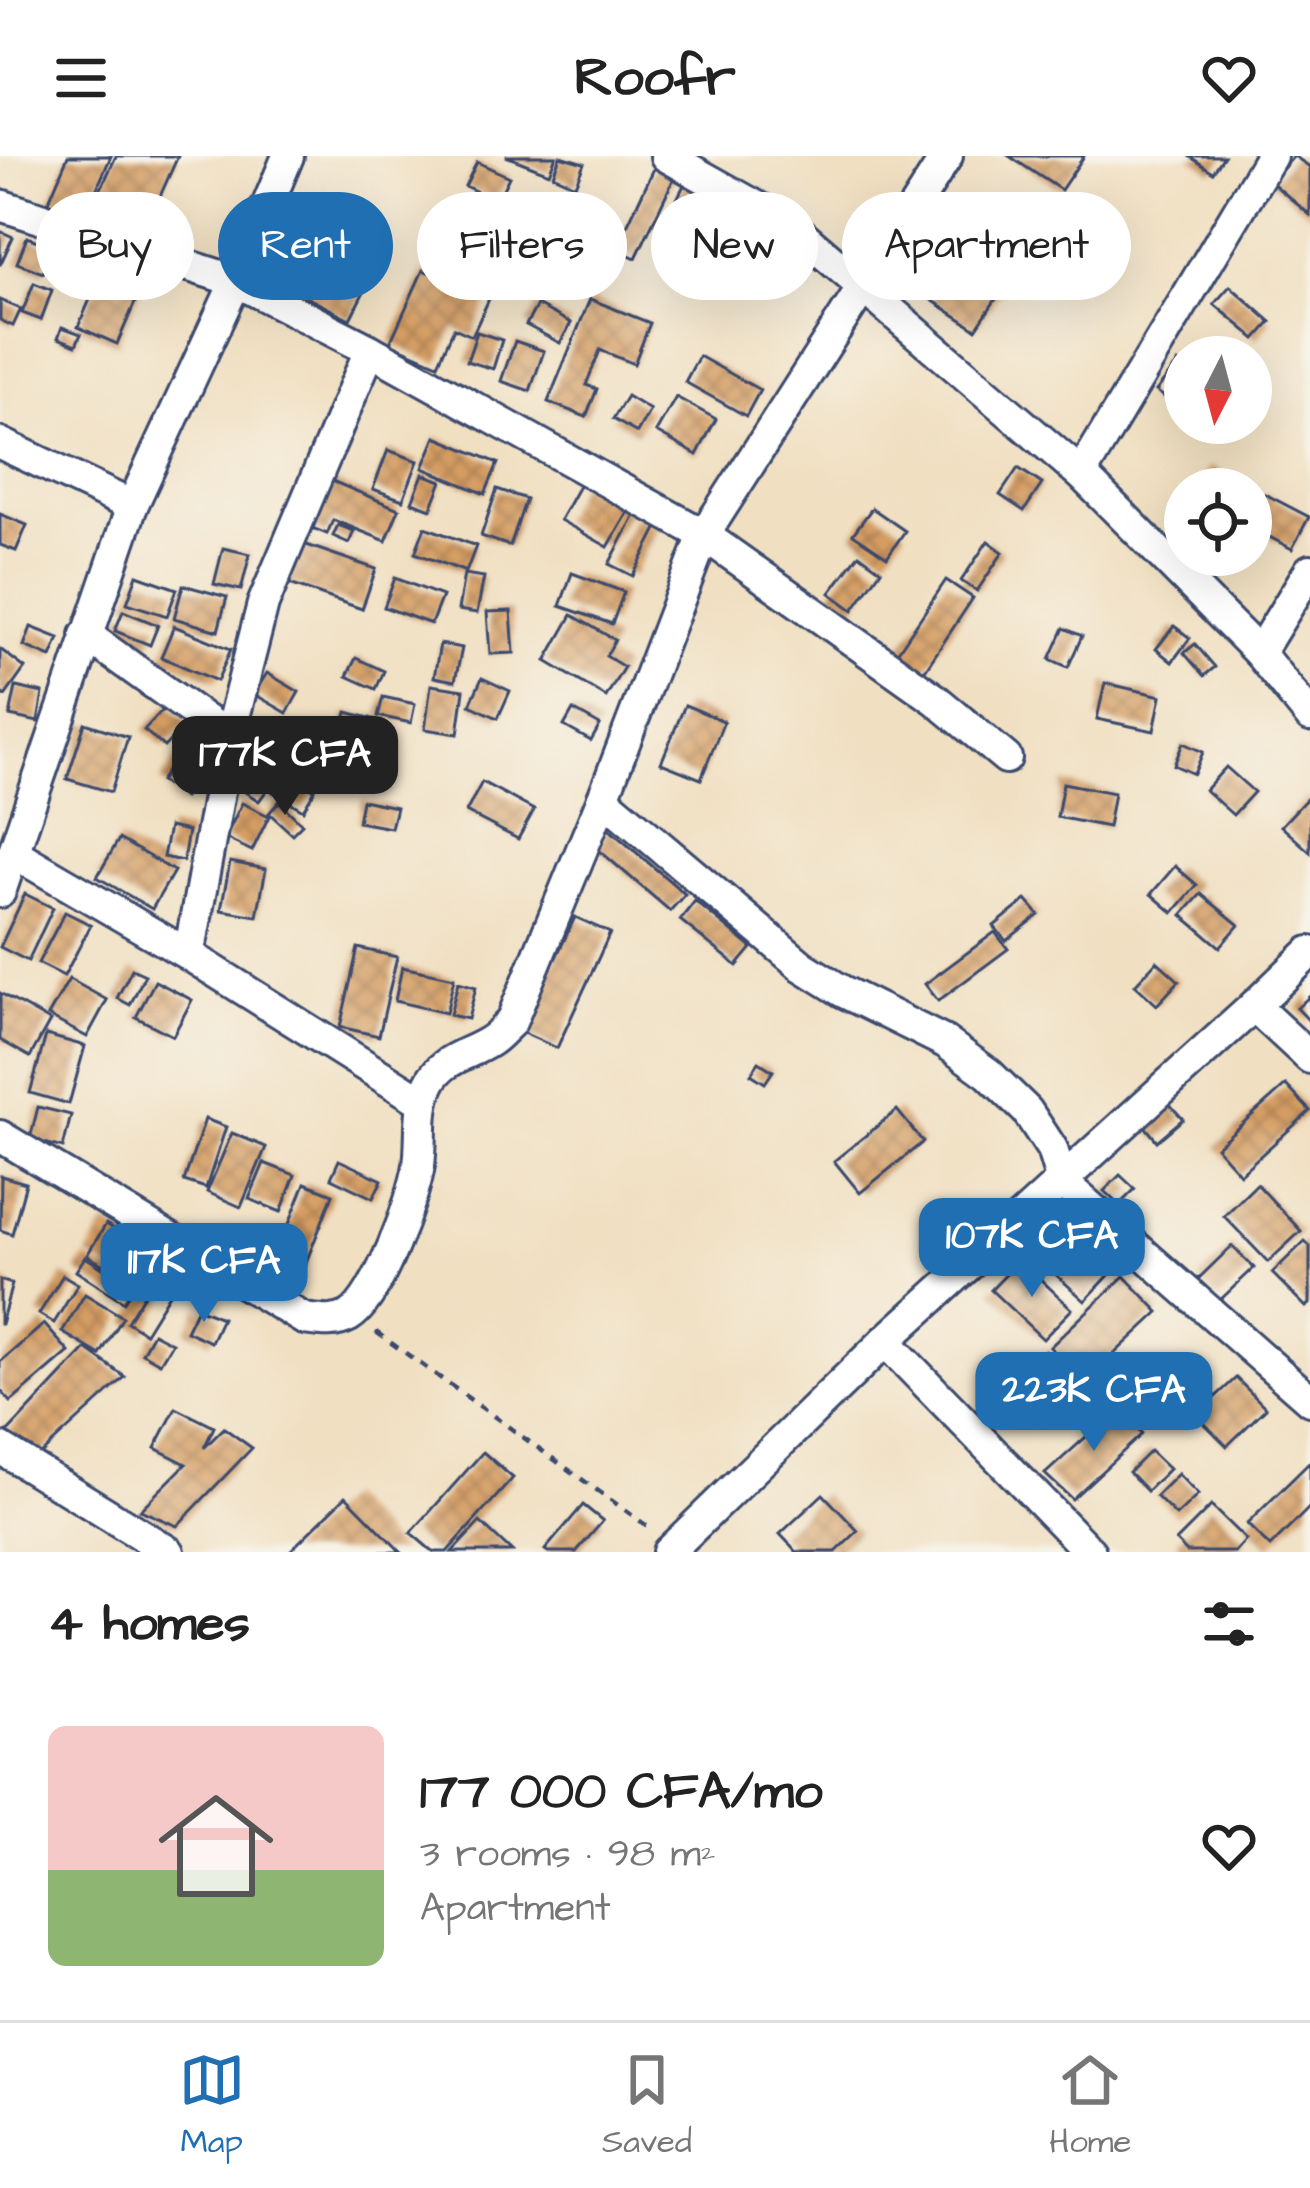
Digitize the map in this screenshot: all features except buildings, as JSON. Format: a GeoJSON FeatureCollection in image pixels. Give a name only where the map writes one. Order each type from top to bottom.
{"type":"FeatureCollection","features":[{"type":"Feature","properties":{"kind":"street"},"geometry":{"type":"LineString","coordinates":[[273,192],[288,156]]}},
{"type":"Feature","properties":{"kind":"street"},"geometry":{"type":"LineString","coordinates":[[666,156],[793,227],[842,270]]}},
{"type":"Feature","properties":{"kind":"street"},"geometry":{"type":"LineString","coordinates":[[924,192],[947,156]]}},
{"type":"Feature","properties":{"kind":"street"},"geometry":{"type":"LineString","coordinates":[[1081,474],[1271,156]]}},
{"type":"Feature","properties":{"kind":"street"},"geometry":{"type":"LineString","coordinates":[[0,205],[218,275]]}},
{"type":"Feature","properties":{"kind":"street"},"geometry":{"type":"LineString","coordinates":[[0,892],[132,506],[227,300]]}},
{"type":"Feature","properties":{"kind":"street"},"geometry":{"type":"LineString","coordinates":[[273,300],[704,535],[935,699],[1006,758]]}},
{"type":"Feature","properties":{"kind":"street"},"geometry":{"type":"LineString","coordinates":[[0,1136],[304,1319],[328,1323],[352,1314],[376,1285],[410,1202],[419,1164],[423,1102],[431,1079],[443,1065],[491,1040],[511,1022],[704,535],[854,300]]}},
{"type":"Feature","properties":{"kind":"street"},"geometry":{"type":"LineString","coordinates":[[876,300],[1081,474],[1259,653],[1310,716]]}},
{"type":"Feature","properties":{"kind":"street"},"geometry":{"type":"LineString","coordinates":[[189,955],[229,737],[263,604],[370,350]]}},
{"type":"Feature","properties":{"kind":"street"},"geometry":{"type":"LineString","coordinates":[[0,442],[132,506]]}},
{"type":"Feature","properties":{"kind":"street"},"geometry":{"type":"LineString","coordinates":[[1259,653],[1310,570]]}},
{"type":"Feature","properties":{"kind":"street"},"geometry":{"type":"LineString","coordinates":[[86,635],[229,737]]}},
{"type":"Feature","properties":{"kind":"street"},"geometry":{"type":"LineString","coordinates":[[603,798],[802,966],[945,1042],[989,1074],[1040,1130],[1062,1182],[1310,1400]]}},
{"type":"Feature","properties":{"kind":"street"},"geometry":{"type":"LineString","coordinates":[[14,854],[189,955],[423,1102]]}},
{"type":"Feature","properties":{"kind":"street"},"geometry":{"type":"LineString","coordinates":[[672,1549],[886,1341],[1310,952]]}},
{"type":"Feature","properties":{"kind":"street"},"geometry":{"type":"LineString","coordinates":[[1254,1006],[1310,1058]]}},
{"type":"Feature","properties":{"kind":"street"},"geometry":{"type":"LineString","coordinates":[[886,1341],[1090,1552]]}},
{"type":"Feature","properties":{"kind":"street"},"geometry":{"type":"LineString","coordinates":[[0,1448],[169,1552]]}},
{"type":"Feature","properties":{"kind":"path"},"geometry":{"type":"LineString","coordinates":[[352,1314],[672,1549]]}}]}
